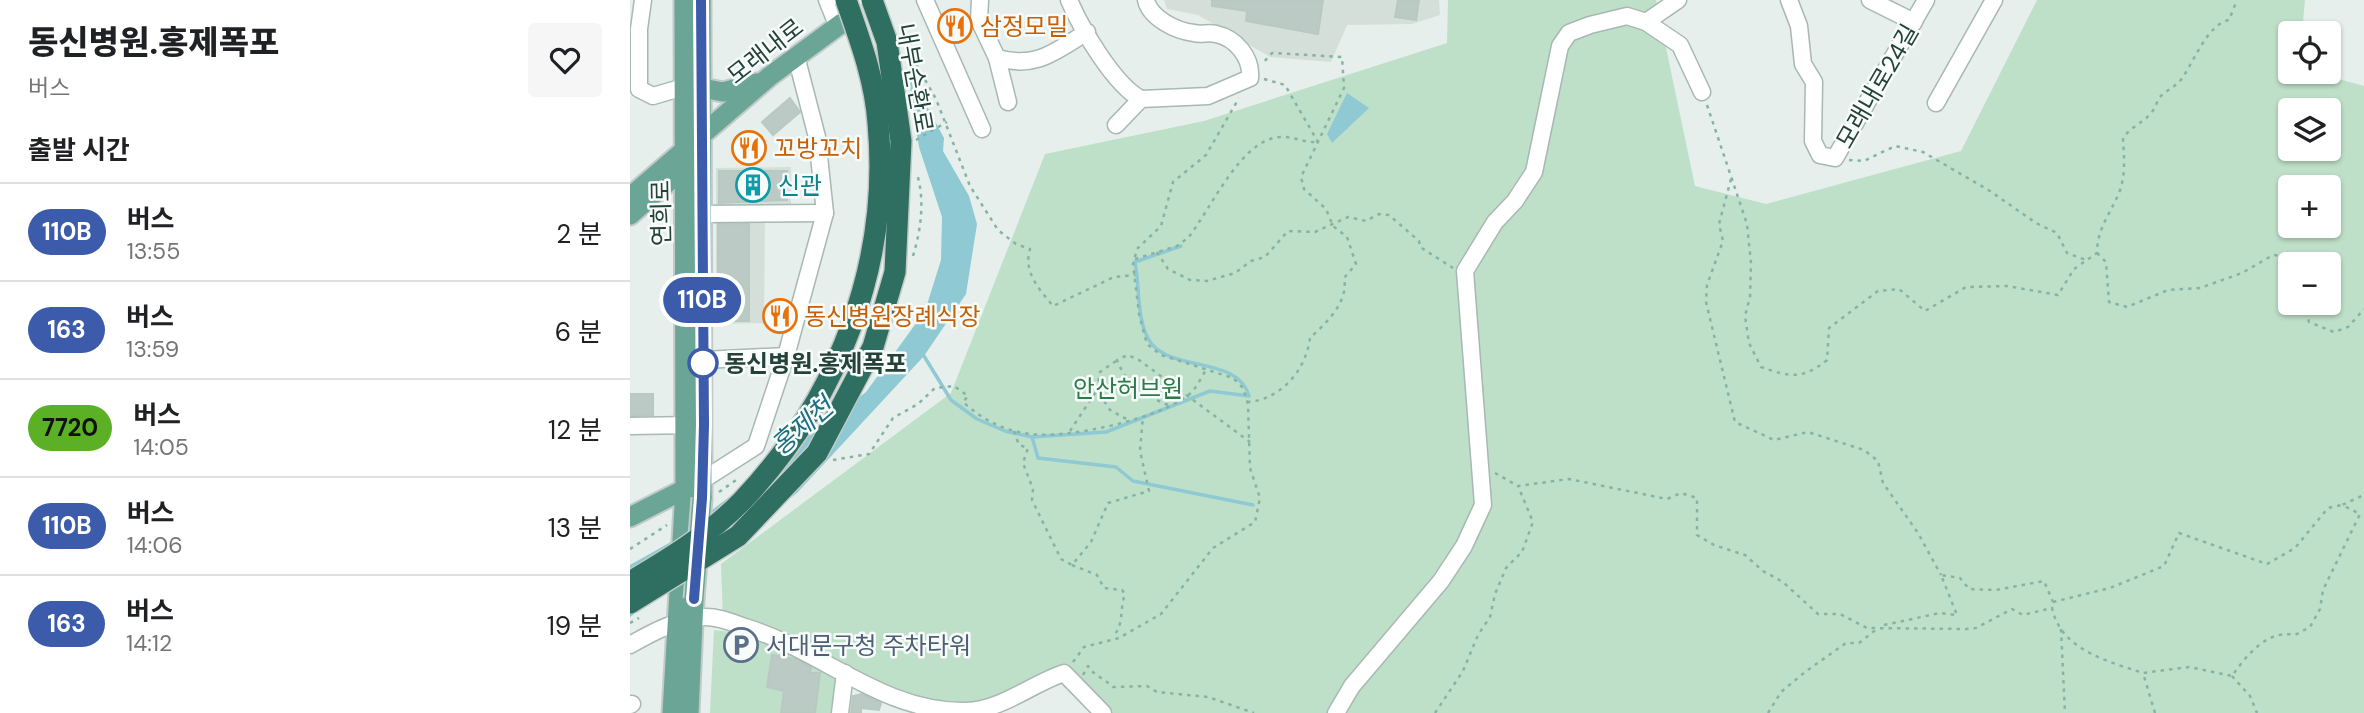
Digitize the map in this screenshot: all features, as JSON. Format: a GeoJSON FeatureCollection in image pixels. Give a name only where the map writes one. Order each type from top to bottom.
{"type":"FeatureCollection","features":[{"type":"Feature","properties":{"kind":"highway","name":"내부순환로"},"geometry":{"type":"LineString","coordinates":[[630,582],[674,556],[740,502],[797,435],[840,359],[869,275],[880,197],[878,123],[868,63],[846,0]]}},
{"type":"Feature","properties":{"kind":"highway","name":"내부순환로"},"geometry":{"type":"LineString","coordinates":[[630,603],[738,536],[817,453],[873,347],[895,272],[901,141],[887,42],[870,0]]}},
{"type":"Feature","properties":{"kind":"main road","name":"연희로"},"geometry":{"type":"LineString","coordinates":[[684,0],[694,88]]}},
{"type":"Feature","properties":{"kind":"main road","name":"연희로"},"geometry":{"type":"LineString","coordinates":[[672,713],[686,613],[697,489],[692,152],[701,0]]}},
{"type":"Feature","properties":{"kind":"main road","name":"모래내로"},"geometry":{"type":"LineString","coordinates":[[630,215],[770,76],[870,0]]}},
{"type":"Feature","properties":{"kind":"main road"},"geometry":{"type":"LineString","coordinates":[[692,152],[783,78],[796,55]]}},
{"type":"Feature","properties":{"kind":"main road"},"geometry":{"type":"LineString","coordinates":[[694,88],[723,92],[741,89],[770,76]]}},
{"type":"Feature","properties":{"kind":"main road","name":"연희로"},"geometry":{"type":"LineString","coordinates":[[692,152],[702,215],[703,360],[694,425]]}},
{"type":"Feature","properties":{"kind":"main road","name":"모래내로"},"geometry":{"type":"LineString","coordinates":[[634,186],[692,152]]}},
{"type":"Feature","properties":{"kind":"main road","name":"연희로"},"geometry":{"type":"LineString","coordinates":[[689,713],[686,613],[676,520],[697,489]]}},
{"type":"Feature","properties":{"kind":"main road"},"geometry":{"type":"LineString","coordinates":[[630,517],[697,489]]}},
{"type":"Feature","properties":{"kind":"street"},"geometry":{"type":"LineString","coordinates":[[643,0],[639,42],[639,89],[653,96],[694,88]]}},
{"type":"Feature","properties":{"kind":"street"},"geometry":{"type":"LineString","coordinates":[[827,0],[840,25]]}},
{"type":"Feature","properties":{"kind":"street"},"geometry":{"type":"LineString","coordinates":[[925,0],[982,129]]}},
{"type":"Feature","properties":{"kind":"street"},"geometry":{"type":"LineString","coordinates":[[980,0],[979,20],[997,58],[1008,102]]}},
{"type":"Feature","properties":{"kind":"street"},"geometry":{"type":"LineString","coordinates":[[1069,0],[1087,32],[1129,92],[1141,99],[1208,96],[1250,78],[1251,66],[1241,49],[1217,34],[1193,33],[1167,24],[1147,6],[1146,0]]}},
{"type":"Feature","properties":{"kind":"street"},"geometry":{"type":"LineString","coordinates":[[1646,22],[1678,0]]}},
{"type":"Feature","properties":{"kind":"street"},"geometry":{"type":"LineString","coordinates":[[1789,0],[1800,26],[1803,64],[1814,82],[1813,141],[1828,157]]}},
{"type":"Feature","properties":{"kind":"street"},"geometry":{"type":"LineString","coordinates":[[1870,0],[1914,22]]}},
{"type":"Feature","properties":{"kind":"street","name":"모래내로24길"},"geometry":{"type":"LineString","coordinates":[[1828,157],[1926,0]]}},
{"type":"Feature","properties":{"kind":"street"},"geometry":{"type":"LineString","coordinates":[[1936,103],[1994,0]]}},
{"type":"Feature","properties":{"kind":"street"},"geometry":{"type":"LineString","coordinates":[[1336,713],[1352,686],[1441,581],[1464,546],[1483,505],[1465,271],[1494,222],[1515,201],[1534,172],[1560,46],[1569,33],[1627,16],[1646,22],[1680,46],[1702,92]]}},
{"type":"Feature","properties":{"kind":"street"},"geometry":{"type":"LineString","coordinates":[[997,58],[1018,64],[1041,60],[1087,32]]}},
{"type":"Feature","properties":{"kind":"street"},"geometry":{"type":"LineString","coordinates":[[697,489],[756,446],[786,356],[825,213],[817,137],[796,55]]}},
{"type":"Feature","properties":{"kind":"street"},"geometry":{"type":"LineString","coordinates":[[1116,125],[1141,99]]}},
{"type":"Feature","properties":{"kind":"street","name":"연희로"},"geometry":{"type":"LineString","coordinates":[[702,215],[825,213]]}},
{"type":"Feature","properties":{"kind":"street"},"geometry":{"type":"LineString","coordinates":[[703,360],[786,356]]}},
{"type":"Feature","properties":{"kind":"street"},"geometry":{"type":"LineString","coordinates":[[630,426],[694,425]]}},
{"type":"Feature","properties":{"kind":"street"},"geometry":{"type":"LineString","coordinates":[[630,645],[686,613],[768,634],[897,700],[919,706],[967,711],[993,707],[1044,680],[1071,678],[1103,713]]}},
{"type":"Feature","properties":{"kind":"street"},"geometry":{"type":"LineString","coordinates":[[839,713],[845,673]]}},
{"type":"Feature","properties":{"kind":"path"},"geometry":{"type":"LineString","coordinates":[[2237,0],[2229,20],[2218,22],[2208,33],[2204,46],[2190,62],[2184,76],[2173,89],[2161,95],[2150,115],[2134,124],[2123,138],[2125,168],[2120,191],[2097,237],[2097,253],[2106,262],[2109,302],[2127,307],[2168,290],[2200,288],[2273,255],[2278,256]]}},
{"type":"Feature","properties":{"kind":"path"},"geometry":{"type":"LineString","coordinates":[[903,41],[947,122],[971,186],[998,230],[1016,244],[1030,249],[1027,264],[1032,278],[1053,306],[1114,277],[1135,275]]}},
{"type":"Feature","properties":{"kind":"path"},"geometry":{"type":"LineString","coordinates":[[1071,678],[1084,647],[1112,639],[1161,614],[1213,548],[1255,522],[1260,498],[1250,467],[1244,388],[1233,378],[1161,355],[1147,344],[1139,314],[1133,260],[1137,249],[1161,226],[1173,182],[1206,155],[1250,78],[1272,53],[1342,57],[1344,88],[1301,177],[1304,189],[1326,209],[1333,226],[1347,237],[1356,264],[1344,278],[1346,285],[1331,318],[1310,338],[1308,354],[1300,368],[1278,393],[1270,398],[1247,402]]}},
{"type":"Feature","properties":{"kind":"path"},"geometry":{"type":"LineString","coordinates":[[1250,78],[1285,86],[1318,142]]}},
{"type":"Feature","properties":{"kind":"path"},"geometry":{"type":"LineString","coordinates":[[1702,92],[1747,224],[1751,263],[1750,297],[1745,316],[1749,344],[1760,367],[1787,376],[1810,374],[1827,360],[1829,328],[1878,291],[1899,289],[1925,311],[1966,287],[2007,286],[2058,295],[2074,269],[2097,253]]}},
{"type":"Feature","properties":{"kind":"path"},"geometry":{"type":"LineString","coordinates":[[908,144],[947,122]]}},
{"type":"Feature","properties":{"kind":"path"},"geometry":{"type":"LineString","coordinates":[[1133,260],[1177,246],[1188,238],[1252,146],[1281,136],[1305,143],[1318,142]]}},
{"type":"Feature","properties":{"kind":"path"},"geometry":{"type":"LineString","coordinates":[[1828,157],[1864,161],[1895,146],[1923,152],[2057,233],[2067,253],[2086,260]]}},
{"type":"Feature","properties":{"kind":"path"},"geometry":{"type":"LineString","coordinates":[[1518,486],[1569,479],[1667,499],[1681,493],[1698,498],[1697,535],[1714,545],[1745,555],[1763,571],[1783,582],[1818,614],[1840,614],[1867,628],[1940,613],[1957,615],[1941,575],[1918,533],[1883,483],[1878,461],[1864,450],[1808,432],[1774,440],[1735,422],[1706,302],[1707,285],[1723,241],[1719,224],[1731,178]]}},
{"type":"Feature","properties":{"kind":"path"},"geometry":{"type":"LineString","coordinates":[[1157,252],[1168,268],[1190,280],[1207,281],[1235,273],[1251,261],[1265,257],[1288,231],[1315,232],[1348,217],[1366,221],[1379,215],[1389,215],[1419,241],[1420,247],[1465,278]]}},
{"type":"Feature","properties":{"kind":"path"},"geometry":{"type":"LineString","coordinates":[[2307,315],[2309,322],[2334,332],[2347,327],[2364,309]]}},
{"type":"Feature","properties":{"kind":"path"},"geometry":{"type":"LineString","coordinates":[[1070,431],[1097,390],[1100,372],[1128,355],[1139,360],[1250,442]]}},
{"type":"Feature","properties":{"kind":"path"},"geometry":{"type":"LineString","coordinates":[[1117,360],[1124,377],[1139,392],[1168,405]]}},
{"type":"Feature","properties":{"kind":"path"},"geometry":{"type":"LineString","coordinates":[[824,469],[834,459],[869,454],[892,418],[918,404],[935,388],[954,386],[968,396],[963,402],[982,419],[1013,431],[1034,435],[1105,429],[1130,421],[1188,396],[1207,369]]}},
{"type":"Feature","properties":{"kind":"path"},"geometry":{"type":"LineString","coordinates":[[1097,390],[1110,410],[1130,421]]}},
{"type":"Feature","properties":{"kind":"path"},"geometry":{"type":"LineString","coordinates":[[1072,565],[1091,542],[1108,503],[1149,491],[1140,451],[1143,416]]}},
{"type":"Feature","properties":{"kind":"path"},"geometry":{"type":"LineString","coordinates":[[1013,431],[1019,445],[1028,448],[1023,463],[1041,521],[1061,559],[1097,575],[1104,588],[1122,590],[1125,594],[1121,604],[1121,627],[1112,639]]}},
{"type":"Feature","properties":{"kind":"path"},"geometry":{"type":"LineString","coordinates":[[1435,713],[1463,671],[1478,635],[1490,617],[1494,594],[1506,568],[1522,552],[1533,522],[1518,486],[1489,469],[1479,467]]}},
{"type":"Feature","properties":{"kind":"path"},"geometry":{"type":"LineString","coordinates":[[2053,602],[2110,588],[2164,566],[2179,533],[2267,564],[2295,548],[2328,508],[2364,495]]}},
{"type":"Feature","properties":{"kind":"path"},"geometry":{"type":"LineString","coordinates":[[2232,676],[2250,650],[2284,633],[2295,635],[2310,627],[2320,608],[2323,590],[2360,514],[2342,505]]}},
{"type":"Feature","properties":{"kind":"path"},"geometry":{"type":"LineString","coordinates":[[630,549],[676,520]]}},
{"type":"Feature","properties":{"kind":"path"},"geometry":{"type":"LineString","coordinates":[[1941,575],[1960,578],[1969,589],[1996,590],[2044,581],[2053,602],[2055,624],[2084,652],[2143,673],[2189,667],[2232,676],[2250,696],[2257,713]]}},
{"type":"Feature","properties":{"kind":"path"},"geometry":{"type":"LineString","coordinates":[[1768,713],[1781,692],[1805,672],[1846,643],[1859,643],[1881,626],[1966,629],[2012,609],[2023,615],[2052,608]]}},
{"type":"Feature","properties":{"kind":"path"},"geometry":{"type":"LineString","coordinates":[[2061,629],[2065,713]]}},
{"type":"Feature","properties":{"kind":"path"},"geometry":{"type":"LineString","coordinates":[[1071,678],[1088,666],[1093,674],[1104,678],[1113,687],[1147,686],[1157,692],[1208,698],[1254,713]]}},
{"type":"Feature","properties":{"kind":"path"},"geometry":{"type":"LineString","coordinates":[[2143,673],[2155,713]]}},
{"type":"Feature","properties":{"kind":"shaded area"},"geometry":{"type":"Polygon","coordinates":[[[1164,0],[1439,0],[1440,15],[1412,24],[1347,25],[1331,62],[1270,57],[1198,15],[1167,9],[1164,0]]]}},
{"type":"Feature","properties":{"kind":"shaded area"},"geometry":{"type":"Polygon","coordinates":[[[791,167],[791,215],[765,216],[764,323],[716,324],[716,168],[791,167]]]}},
{"type":"Feature","properties":{"kind":"green space","name":"안산허브원"},"geometry":{"type":"Polygon","coordinates":[[[1448,0],[1656,0],[1695,186],[1766,204],[1961,151],[2037,0],[2305,0],[2303,21],[2278,21],[2278,84],[2341,84],[2341,80],[2364,86],[2364,713],[1104,713],[1064,673],[993,707],[943,709],[723,620],[721,564],[951,393],[1045,154],[1204,121],[1447,43],[1448,0]]]}},
{"type":"Feature","properties":{"kind":"green space"},"geometry":{"type":"Polygon","coordinates":[[[714,630],[765,641],[841,680],[835,713],[710,713],[714,630]]]}},
{"type":"Feature","properties":{"kind":"water"},"geometry":{"type":"Polygon","coordinates":[[[906,67],[944,138],[943,151],[969,196],[977,224],[966,294],[924,356],[797,493],[630,617],[630,565],[669,543],[866,392],[925,311],[941,260],[942,217],[919,147],[906,67]]]}},
{"type":"Feature","properties":{"kind":"water"},"geometry":{"type":"Polygon","coordinates":[[[1347,93],[1369,108],[1332,143],[1327,134],[1347,93]]]}},
{"type":"Feature","properties":{"kind":"pier"},"geometry":{"type":"Polygon","coordinates":[[[848,0],[882,0],[906,58],[920,161],[848,0]]]}},
{"type":"Feature","properties":{"kind":"building"},"geometry":{"type":"Polygon","coordinates":[[[1212,0],[1323,0],[1318,34],[1246,21],[1247,11],[1212,6],[1212,0]]]}},
{"type":"Feature","properties":{"kind":"building"},"geometry":{"type":"Polygon","coordinates":[[[1398,0],[1419,0],[1416,20],[1395,17],[1398,0]]]}},
{"type":"Feature","properties":{"kind":"building"},"geometry":{"type":"Polygon","coordinates":[[[790,98],[800,112],[773,135],[762,122],[790,98]]]}},
{"type":"Feature","properties":{"kind":"building","name":"신관"},"geometry":{"type":"Polygon","coordinates":[[[719,171],[787,171],[787,200],[719,203],[719,171]]]}},
{"type":"Feature","properties":{"kind":"building"},"geometry":{"type":"Polygon","coordinates":[[[718,224],[749,224],[749,321],[718,321],[718,224]]]}},
{"type":"Feature","properties":{"kind":"building"},"geometry":{"type":"Polygon","coordinates":[[[630,394],[653,394],[653,415],[630,416],[630,394]]]}},
{"type":"Feature","properties":{"kind":"building","name":"서대문구청 주차타워"},"geometry":{"type":"Polygon","coordinates":[[[730,635],[756,642],[752,655],[726,647],[730,635]]]}},
{"type":"Feature","properties":{"kind":"building"},"geometry":{"type":"Polygon","coordinates":[[[772,655],[795,659],[811,667],[810,673],[820,673],[815,713],[781,713],[784,691],[767,687],[772,655]]]}},
{"type":"Feature","properties":{"kind":"building"},"geometry":{"type":"Polygon","coordinates":[[[862,694],[881,703],[879,710],[861,708],[861,713],[851,713],[853,696],[862,694]]]}},
{"type":"Feature","properties":{"kind":"waterway"},"geometry":{"type":"LineString","coordinates":[[924,356],[951,400],[977,419],[1005,431],[1032,437],[1106,432],[1210,391],[1249,396],[1243,383],[1232,375],[1161,352],[1146,335],[1135,262],[1181,246]]}},
{"type":"Feature","properties":{"kind":"waterway"},"geometry":{"type":"LineString","coordinates":[[1032,437],[1038,458],[1116,467],[1133,481],[1253,505]]}},
{"type":"Feature","properties":{"kind":"bus line","name":"110B"},"geometry":{"type":"LineString","coordinates":[[694,599],[702,498],[704,425],[701,0]]}},
{"type":"Feature","properties":{"kind":"place","name":"삼정모밀"},"geometry":{"type":"Point","coordinates":[955,26]}},
{"type":"Feature","properties":{"kind":"place","name":"꼬방꼬치"},"geometry":{"type":"Point","coordinates":[749,148]}},
{"type":"Feature","properties":{"kind":"place","name":"신관"},"geometry":{"type":"Point","coordinates":[753,185]}},
{"type":"Feature","properties":{"kind":"place","name":"동신병원장례식장"},"geometry":{"type":"Point","coordinates":[780,316]}},
{"type":"Feature","properties":{"kind":"place","name":"동신병원.홍제폭포"},"geometry":{"type":"Point","coordinates":[703,363]}},
{"type":"Feature","properties":{"kind":"place","name":"서대문구청 주차타워"},"geometry":{"type":"Point","coordinates":[741,645]}},
{"type":"Feature","properties":{"kind":"water label","name":"홍제천"},"geometry":{"type":"Point","coordinates":[802,426]}}]}
